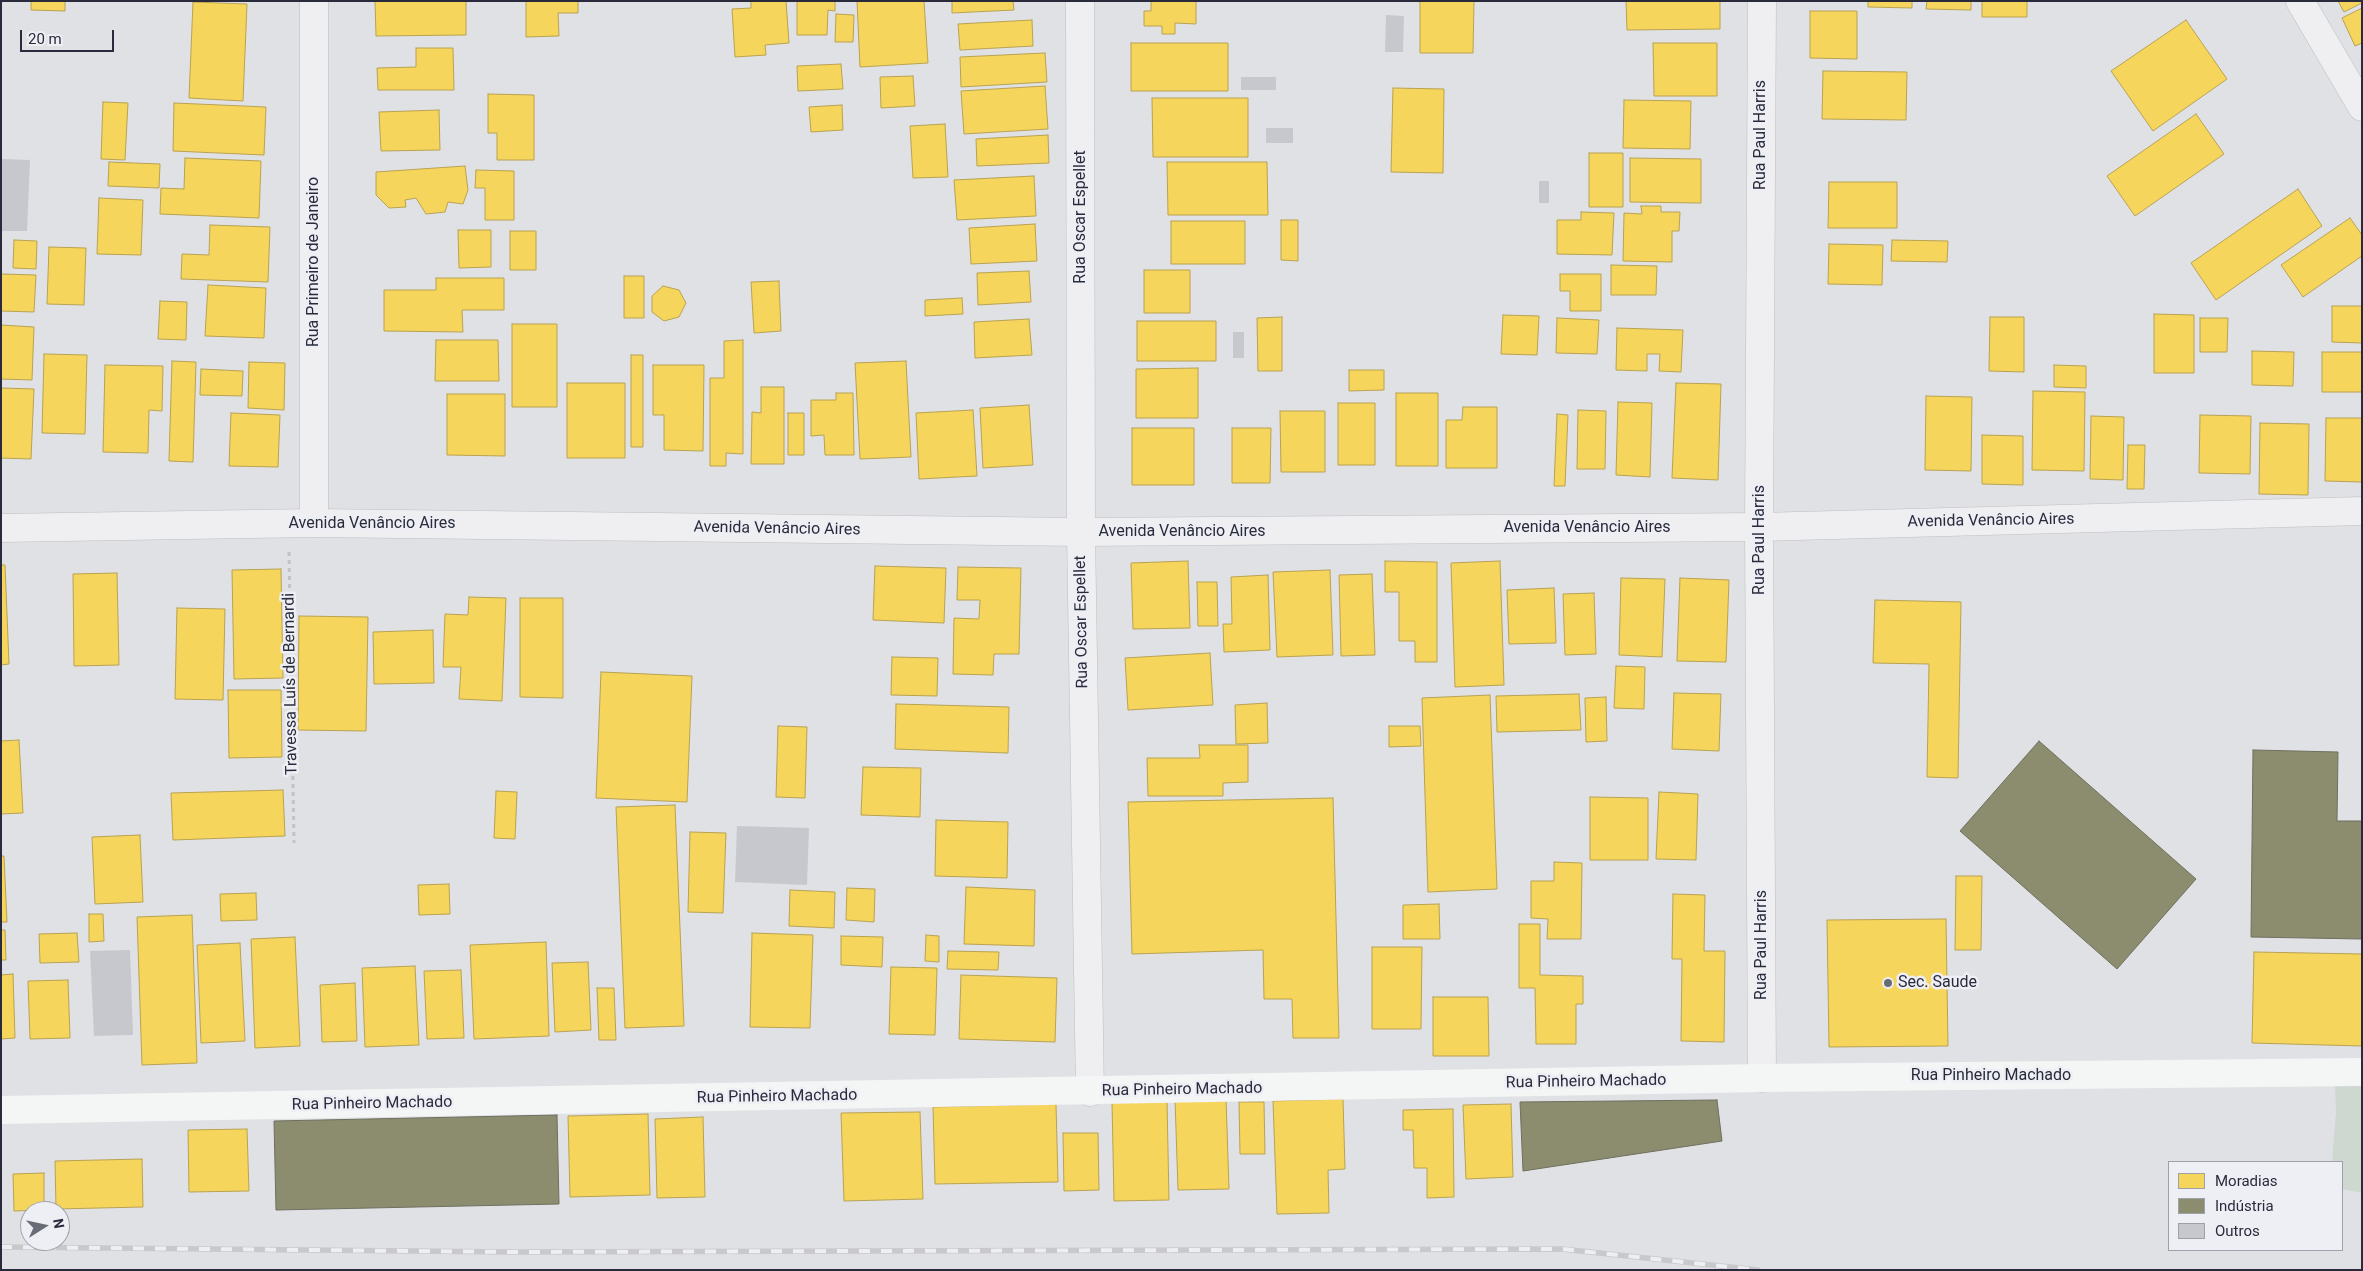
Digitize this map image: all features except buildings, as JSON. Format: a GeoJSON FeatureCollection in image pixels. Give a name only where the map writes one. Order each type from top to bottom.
{"type":"FeatureCollection","features":[{"type":"Feature","properties":{"kind":"main road","name":"Rua Pinheiro Machado"},"geometry":{"type":"LineString","coordinates":[[1,1110],[1090,1092],[1762,1078],[2362,1072]]}},
{"type":"Feature","properties":{"kind":"street","name":"Rua Primeiro de Janeiro"},"geometry":{"type":"LineString","coordinates":[[301,524],[314,1]]}},
{"type":"Feature","properties":{"kind":"street","name":"Rua Oscar Espellet"},"geometry":{"type":"LineString","coordinates":[[1080,1],[1081,532],[1090,1092]]}},
{"type":"Feature","properties":{"kind":"street","name":"Rua Paul Harris"},"geometry":{"type":"LineString","coordinates":[[1762,1],[1760,527],[1762,1078]]}},
{"type":"Feature","properties":{"kind":"street"},"geometry":{"type":"LineString","coordinates":[[2300,1],[2362,107]]}},
{"type":"Feature","properties":{"kind":"street","name":"Avenida Venâncio Aires"},"geometry":{"type":"LineString","coordinates":[[1,528],[301,524],[1081,532],[1760,527],[2362,511]]}},
{"type":"Feature","properties":{"kind":"path","name":"Travessa Luís de Bernardi"},"geometry":{"type":"LineString","coordinates":[[294,843],[301,524]]}},
{"type":"Feature","properties":{"kind":"shaded area"},"geometry":{"type":"Polygon","coordinates":[[[2335,1084],[2362,1084],[2362,1193],[2343,1189],[2343,1161],[2332,1161],[2336,1112],[2335,1084]]]}},
{"type":"Feature","properties":{"kind":"railway"},"geometry":{"type":"LineString","coordinates":[[1,1247],[513,1252],[1562,1249],[1758,1270]]}},
{"type":"Feature","properties":{"kind":"place","name":"Sec. Saude"},"geometry":{"type":"Point","coordinates":[1888,983]}}]}
